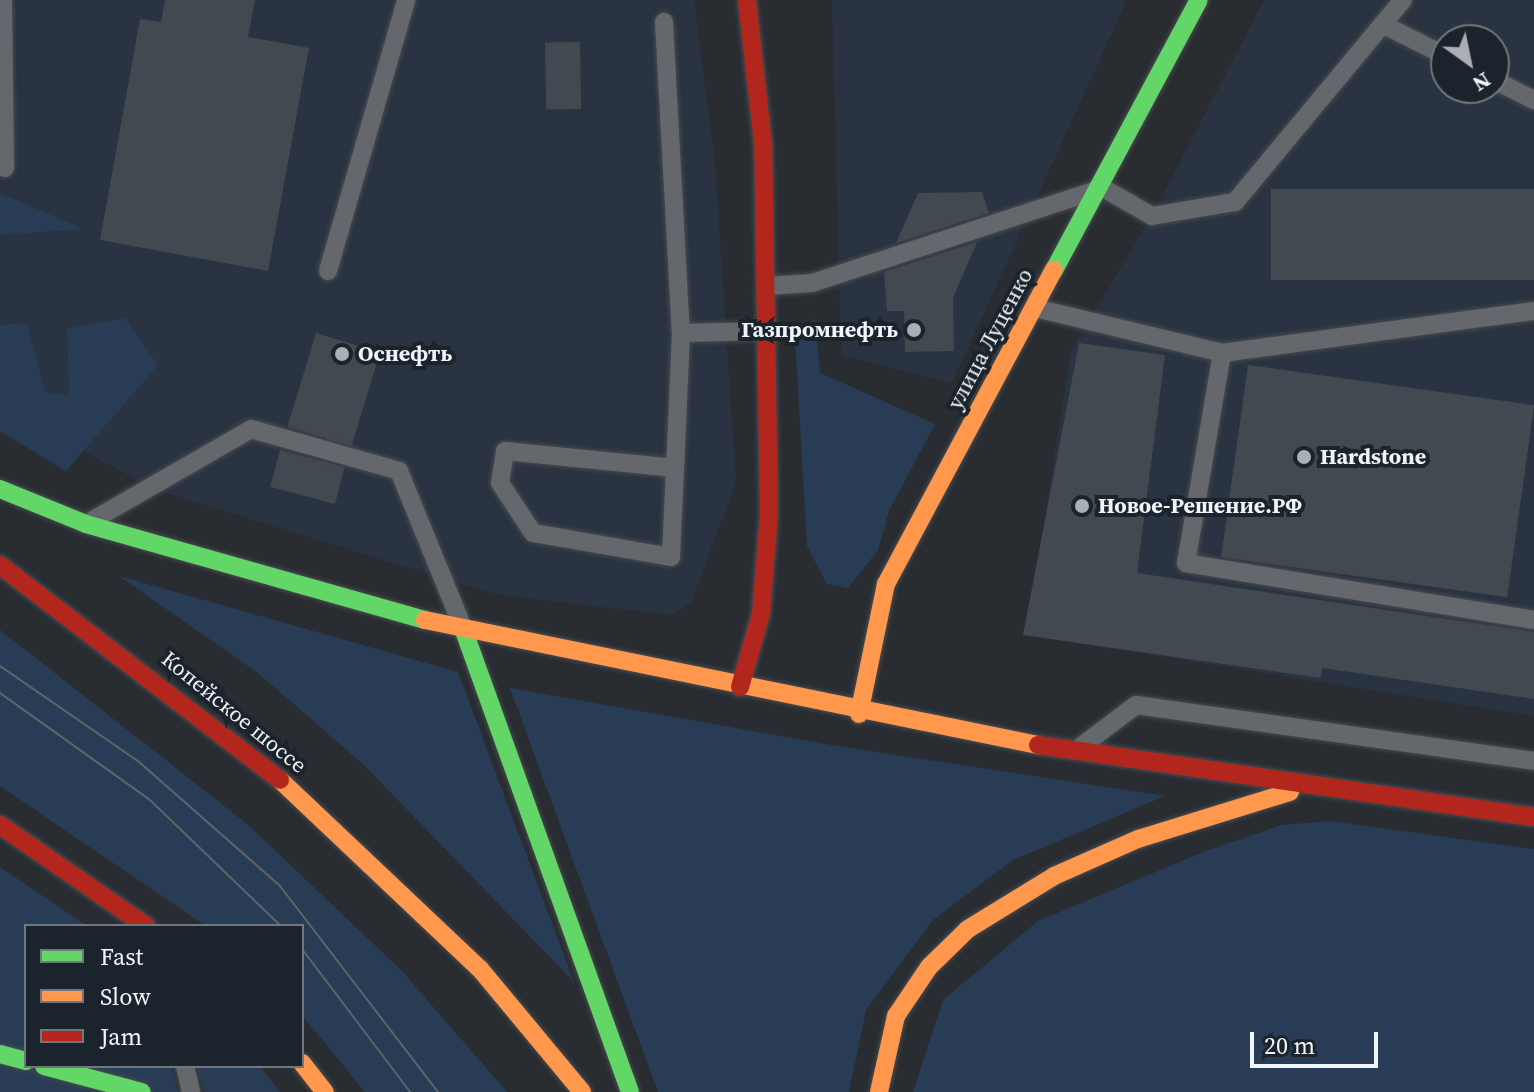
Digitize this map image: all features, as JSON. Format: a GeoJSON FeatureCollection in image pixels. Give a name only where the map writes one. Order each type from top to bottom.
{"type":"FeatureCollection","features":[{"type":"Feature","properties":{"kind":"main road"},"geometry":{"type":"LineString","coordinates":[[740,687],[761,614],[769,515],[763,143],[747,0]]}},
{"type":"Feature","properties":{"kind":"main road","name":"улица Луценко"},"geometry":{"type":"LineString","coordinates":[[859,714],[886,584],[1032,307],[1103,188],[1199,0]]}},
{"type":"Feature","properties":{"kind":"main road"},"geometry":{"type":"LineString","coordinates":[[0,489],[86,524],[464,631],[859,714],[1074,752],[1534,817]]}},
{"type":"Feature","properties":{"kind":"main road","name":"Копейское шоссе"},"geometry":{"type":"LineString","coordinates":[[0,565],[177,695],[331,822],[425,911],[582,1092]]}},
{"type":"Feature","properties":{"kind":"main road"},"geometry":{"type":"LineString","coordinates":[[464,631],[630,1092]]}},
{"type":"Feature","properties":{"kind":"main road"},"geometry":{"type":"LineString","coordinates":[[879,1092],[896,1016],[929,967],[968,929],[1054,876],[1138,839],[1312,786]]}},
{"type":"Feature","properties":{"kind":"main road"},"geometry":{"type":"LineString","coordinates":[[0,825],[143,924]]}},
{"type":"Feature","properties":{"kind":"main road"},"geometry":{"type":"LineString","coordinates":[[0,1054],[24,1060]]}},
{"type":"Feature","properties":{"kind":"main road"},"geometry":{"type":"LineString","coordinates":[[304,1066],[325,1092]]}},
{"type":"Feature","properties":{"kind":"main road"},"geometry":{"type":"LineString","coordinates":[[52,1068],[142,1092]]}},
{"type":"Feature","properties":{"kind":"lane"},"geometry":{"type":"LineString","coordinates":[[3,0],[5,168]]}},
{"type":"Feature","properties":{"kind":"lane"},"geometry":{"type":"LineString","coordinates":[[328,271],[406,0]]}},
{"type":"Feature","properties":{"kind":"lane"},"geometry":{"type":"LineString","coordinates":[[766,286],[812,283],[1103,188],[1152,216],[1235,202],[1388,27],[1403,0]]}},
{"type":"Feature","properties":{"kind":"lane"},"geometry":{"type":"LineString","coordinates":[[664,22],[681,333],[675,468],[671,557],[533,533],[500,483],[505,451],[675,468]]}},
{"type":"Feature","properties":{"kind":"lane"},"geometry":{"type":"LineString","coordinates":[[1388,27],[1430,48]]}},
{"type":"Feature","properties":{"kind":"lane"},"geometry":{"type":"LineString","coordinates":[[1510,88],[1534,100]]}},
{"type":"Feature","properties":{"kind":"lane"},"geometry":{"type":"LineString","coordinates":[[1032,307],[1222,353],[1534,311]]}},
{"type":"Feature","properties":{"kind":"lane"},"geometry":{"type":"LineString","coordinates":[[681,333],[766,331]]}},
{"type":"Feature","properties":{"kind":"lane"},"geometry":{"type":"LineString","coordinates":[[1222,353],[1186,563],[1534,620]]}},
{"type":"Feature","properties":{"kind":"lane"},"geometry":{"type":"LineString","coordinates":[[86,524],[251,429],[399,471],[464,631]]}},
{"type":"Feature","properties":{"kind":"lane"},"geometry":{"type":"LineString","coordinates":[[1074,752],[1136,705],[1534,761]]}},
{"type":"Feature","properties":{"kind":"lane"},"geometry":{"type":"LineString","coordinates":[[185,1068],[191,1092]]}},
{"type":"Feature","properties":{"kind":"shaded area"},"geometry":{"type":"Polygon","coordinates":[[[0,0],[694,0],[715,164],[736,482],[691,603],[670,615],[494,594],[156,490],[0,406],[0,0]]]}},
{"type":"Feature","properties":{"kind":"shaded area"},"geometry":{"type":"Polygon","coordinates":[[[832,0],[1127,0],[952,383],[841,355],[832,0]]]}},
{"type":"Feature","properties":{"kind":"shaded area"},"geometry":{"type":"Polygon","coordinates":[[[1264,0],[1534,0],[1534,716],[1026,635],[1071,350],[1152,216],[1264,0]]]}},
{"type":"Feature","properties":{"kind":"shaded area"},"geometry":{"type":"Polygon","coordinates":[[[0,193],[84,229],[0,235],[0,193]]]}},
{"type":"Feature","properties":{"kind":"shaded area"},"geometry":{"type":"Polygon","coordinates":[[[125,318],[158,365],[66,471],[0,431],[0,325],[27,323],[45,392],[69,395],[67,328],[125,318]]]}},
{"type":"Feature","properties":{"kind":"shaded area"},"geometry":{"type":"Polygon","coordinates":[[[815,318],[820,373],[935,424],[889,511],[878,550],[848,588],[827,584],[807,546],[795,335],[815,318]]]}},
{"type":"Feature","properties":{"kind":"shaded area"},"geometry":{"type":"Polygon","coordinates":[[[119,576],[458,672],[574,982],[364,765],[258,673],[119,576]]]}},
{"type":"Feature","properties":{"kind":"shaded area"},"geometry":{"type":"Polygon","coordinates":[[[0,630],[246,823],[401,970],[507,1092],[365,1092],[304,1017],[304,924],[203,924],[0,786],[0,630]]]}},
{"type":"Feature","properties":{"kind":"shaded area"},"geometry":{"type":"Polygon","coordinates":[[[510,688],[837,746],[1165,796],[1013,860],[933,920],[866,1010],[849,1092],[658,1092],[510,688]]]}},
{"type":"Feature","properties":{"kind":"shaded area"},"geometry":{"type":"Polygon","coordinates":[[[1330,821],[1534,849],[1534,1092],[913,1092],[943,1000],[1038,921],[1211,849],[1282,825],[1330,821]]]}},
{"type":"Feature","properties":{"kind":"shaded area"},"geometry":{"type":"Polygon","coordinates":[[[0,867],[84,924],[24,924],[24,1068],[172,1068],[178,1092],[0,1092],[0,867]]]}},
{"type":"Feature","properties":{"kind":"shaded area"},"geometry":{"type":"Polygon","coordinates":[[[197,1068],[262,1068],[280,1092],[205,1092],[197,1068]]]}},
{"type":"Feature","properties":{"kind":"building"},"geometry":{"type":"Polygon","coordinates":[[[165,0],[255,0],[248,37],[309,48],[268,271],[100,240],[140,19],[161,22],[165,0]]]}},
{"type":"Feature","properties":{"kind":"building"},"geometry":{"type":"Polygon","coordinates":[[[580,42],[581,109],[546,110],[545,43],[580,42]]]}},
{"type":"Feature","properties":{"kind":"building"},"geometry":{"type":"Polygon","coordinates":[[[1271,189],[1534,189],[1534,280],[1271,280],[1271,189]]]}},
{"type":"Feature","properties":{"kind":"building"},"geometry":{"type":"Polygon","coordinates":[[[982,192],[989,213],[896,243],[918,193],[982,192]]]}},
{"type":"Feature","properties":{"kind":"building"},"geometry":{"type":"Polygon","coordinates":[[[977,242],[953,298],[954,351],[905,352],[904,311],[887,311],[884,272],[977,242]]]}},
{"type":"Feature","properties":{"kind":"building"},"geometry":{"type":"Polygon","coordinates":[[[316,333],[380,353],[351,446],[287,427],[316,333]]]}},
{"type":"Feature","properties":{"kind":"building"},"geometry":{"type":"Polygon","coordinates":[[[1079,343],[1165,355],[1137,573],[1534,632],[1534,699],[1322,668],[1321,678],[1023,635],[1079,343]]]}},
{"type":"Feature","properties":{"kind":"building"},"geometry":{"type":"Polygon","coordinates":[[[1248,365],[1534,405],[1507,597],[1221,557],[1248,365]]]}},
{"type":"Feature","properties":{"kind":"building"},"geometry":{"type":"Polygon","coordinates":[[[280,450],[345,467],[335,504],[270,487],[280,450]]]}},
{"type":"Feature","properties":{"kind":"tram line"},"geometry":{"type":"LineString","coordinates":[[0,666],[139,762],[280,886],[438,1092]]}},
{"type":"Feature","properties":{"kind":"tram line"},"geometry":{"type":"LineString","coordinates":[[0,693],[150,800],[279,924]]}},
{"type":"Feature","properties":{"kind":"tram line"},"geometry":{"type":"LineString","coordinates":[[304,952],[410,1092]]}},
{"type":"Feature","properties":{"kind":"traffic: fast"},"geometry":{"type":"LineString","coordinates":[[1054,270],[1199,0]]}},
{"type":"Feature","properties":{"kind":"traffic: fast"},"geometry":{"type":"LineString","coordinates":[[0,489],[86,524],[425,620]]}},
{"type":"Feature","properties":{"kind":"traffic: fast"},"geometry":{"type":"LineString","coordinates":[[464,631],[630,1092]]}},
{"type":"Feature","properties":{"kind":"traffic: fast"},"geometry":{"type":"LineString","coordinates":[[0,1054],[24,1060]]}},
{"type":"Feature","properties":{"kind":"traffic: fast"},"geometry":{"type":"LineString","coordinates":[[52,1068],[142,1092]]}},
{"type":"Feature","properties":{"kind":"traffic: slow"},"geometry":{"type":"LineString","coordinates":[[859,714],[886,584],[1054,270]]}},
{"type":"Feature","properties":{"kind":"traffic: slow"},"geometry":{"type":"LineString","coordinates":[[425,620],[1038,745]]}},
{"type":"Feature","properties":{"kind":"traffic: slow"},"geometry":{"type":"LineString","coordinates":[[280,780],[480,969],[582,1092]]}},
{"type":"Feature","properties":{"kind":"traffic: slow"},"geometry":{"type":"LineString","coordinates":[[879,1092],[896,1016],[929,967],[968,929],[1054,876],[1138,839],[1290,792]]}},
{"type":"Feature","properties":{"kind":"traffic: slow"},"geometry":{"type":"LineString","coordinates":[[304,1066],[325,1092]]}},
{"type":"Feature","properties":{"kind":"traffic: jam"},"geometry":{"type":"LineString","coordinates":[[740,687],[761,614],[769,515],[763,143],[747,0]]}},
{"type":"Feature","properties":{"kind":"traffic: jam"},"geometry":{"type":"LineString","coordinates":[[0,565],[280,780]]}},
{"type":"Feature","properties":{"kind":"traffic: jam"},"geometry":{"type":"LineString","coordinates":[[1038,745],[1534,817]]}},
{"type":"Feature","properties":{"kind":"traffic: jam"},"geometry":{"type":"LineString","coordinates":[[0,825],[143,924]]}},
{"type":"Feature","properties":{"kind":"place","name":"Газпромнефть"},"geometry":{"type":"Point","coordinates":[914,330]}},
{"type":"Feature","properties":{"kind":"place","name":"Оснефть"},"geometry":{"type":"Point","coordinates":[342,354]}},
{"type":"Feature","properties":{"kind":"place","name":"Hardstone"},"geometry":{"type":"Point","coordinates":[1304,457]}},
{"type":"Feature","properties":{"kind":"place","name":"Новое-Решение.РФ"},"geometry":{"type":"Point","coordinates":[1082,506]}}]}
